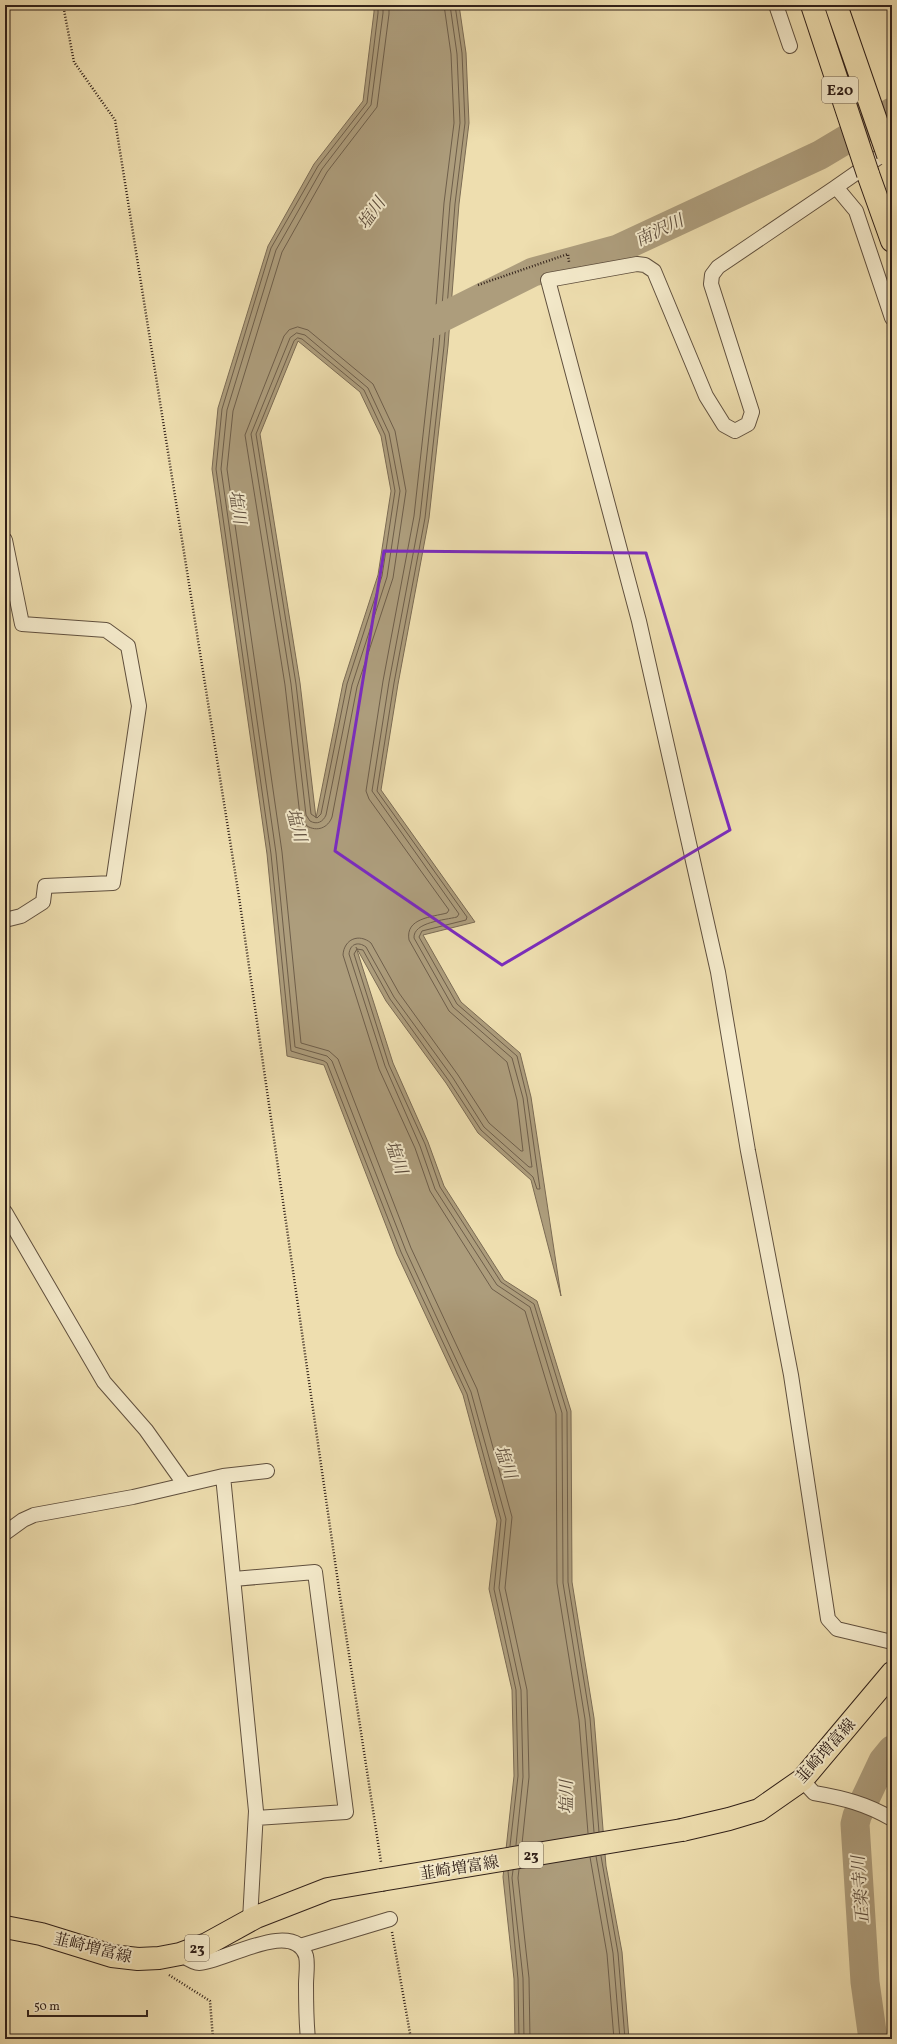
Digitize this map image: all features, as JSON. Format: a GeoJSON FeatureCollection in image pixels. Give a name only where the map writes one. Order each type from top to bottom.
{"type":"FeatureCollection","features":[{"type":"Feature","properties":{"kind":"main road","name":"E20"},"geometry":{"type":"LineString","coordinates":[[812,5],[868,174],[892,241]]}},
{"type":"Feature","properties":{"kind":"main road","name":"E20"},"geometry":{"type":"LineString","coordinates":[[836,5],[891,157]]}},
{"type":"Feature","properties":{"kind":"main road","name":"韮崎増富線"},"geometry":{"type":"LineString","coordinates":[[5,1927],[41,1934],[112,1956],[145,1959],[159,1958],[180,1954],[207,1944],[250,1920],[328,1889],[381,1872],[682,1830],[729,1820],[759,1810],[802,1780],[892,1673]]}},
{"type":"Feature","properties":{"kind":"street"},"geometry":{"type":"LineString","coordinates":[[776,5],[790,46]]}},
{"type":"Feature","properties":{"kind":"street"},"geometry":{"type":"LineString","coordinates":[[891,157],[836,187],[718,267],[712,275],[711,284],[752,412],[748,424],[735,431],[724,425],[706,396],[654,271],[645,265],[637,264],[548,280],[639,621],[718,972],[748,1151],[790,1375],[828,1618],[837,1629],[892,1642]]}},
{"type":"Feature","properties":{"kind":"street"},"geometry":{"type":"LineString","coordinates":[[836,187],[856,211],[892,318]]}},
{"type":"Feature","properties":{"kind":"street"},"geometry":{"type":"LineString","coordinates":[[5,540],[22,624],[106,630],[128,646],[139,706],[114,883],[45,886],[43,902],[21,916],[5,920]]}},
{"type":"Feature","properties":{"kind":"street"},"geometry":{"type":"LineString","coordinates":[[5,1212],[104,1382],[146,1430],[185,1485]]}},
{"type":"Feature","properties":{"kind":"street"},"geometry":{"type":"LineString","coordinates":[[5,1533],[23,1520],[34,1516],[133,1497],[223,1476],[267,1471]]}},
{"type":"Feature","properties":{"kind":"street"},"geometry":{"type":"LineString","coordinates":[[223,1476],[256,1818],[250,1920]]}},
{"type":"Feature","properties":{"kind":"street"},"geometry":{"type":"LineString","coordinates":[[234,1579],[315,1572],[346,1812],[256,1818]]}},
{"type":"Feature","properties":{"kind":"street"},"geometry":{"type":"LineString","coordinates":[[802,1780],[814,1793],[845,1798],[873,1808],[892,1819]]}},
{"type":"Feature","properties":{"kind":"street"},"geometry":{"type":"LineString","coordinates":[[300,1946],[390,1919]]}},
{"type":"Feature","properties":{"kind":"street"},"geometry":{"type":"LineString","coordinates":[[180,1954],[198,1963],[222,1958],[268,1942],[286,1940],[300,1946],[306,1956],[306,2011],[308,2039]]}},
{"type":"Feature","properties":{"kind":"path"},"geometry":{"type":"LineString","coordinates":[[63,5],[74,62],[115,120],[237,889],[381,1872]]}},
{"type":"Feature","properties":{"kind":"path"},"geometry":{"type":"LineString","coordinates":[[478,285],[568,254],[571,276]]}},
{"type":"Feature","properties":{"kind":"path"},"geometry":{"type":"LineString","coordinates":[[390,1919],[411,2039]]}},
{"type":"Feature","properties":{"kind":"path"},"geometry":{"type":"LineString","coordinates":[[145,1959],[210,2001],[213,2039]]}},
{"type":"Feature","properties":{"kind":"highlighted area"},"geometry":{"type":"Polygon","coordinates":[[[384,551],[646,553],[730,830],[502,965],[335,851],[384,551]]]}},
{"type":"Feature","properties":{"kind":"water","name":"塩川"},"geometry":{"type":"Polygon","coordinates":[[[374,5],[459,5],[466,53],[469,123],[459,204],[448,346],[429,518],[398,684],[381,790],[475,922],[423,935],[461,1002],[520,1053],[531,1097],[561,1296],[531,1180],[478,1133],[446,1083],[386,1001],[356,947],[393,1063],[428,1142],[444,1186],[504,1280],[537,1301],[571,1411],[572,1582],[594,1718],[606,1866],[622,1952],[629,2039],[515,2039],[514,1979],[503,1877],[514,1776],[512,1690],[489,1589],[497,1521],[463,1395],[397,1254],[324,1065],[287,1056],[267,854],[212,469],[218,408],[268,246],[314,164],[363,101],[374,5]],[[298,341],[260,434],[300,683],[316,818],[343,683],[378,575],[391,491],[381,436],[360,392],[298,341]]]}},
{"type":"Feature","properties":{"kind":"waterway","name":"南沢川"},"geometry":{"type":"LineString","coordinates":[[419,329],[533,272],[618,249],[820,155],[892,112]]}},
{"type":"Feature","properties":{"kind":"waterway","name":"正楽寺川"},"geometry":{"type":"LineString","coordinates":[[873,2039],[865,1982],[855,1824],[857,1816],[883,1761],[892,1750]]}}]}
